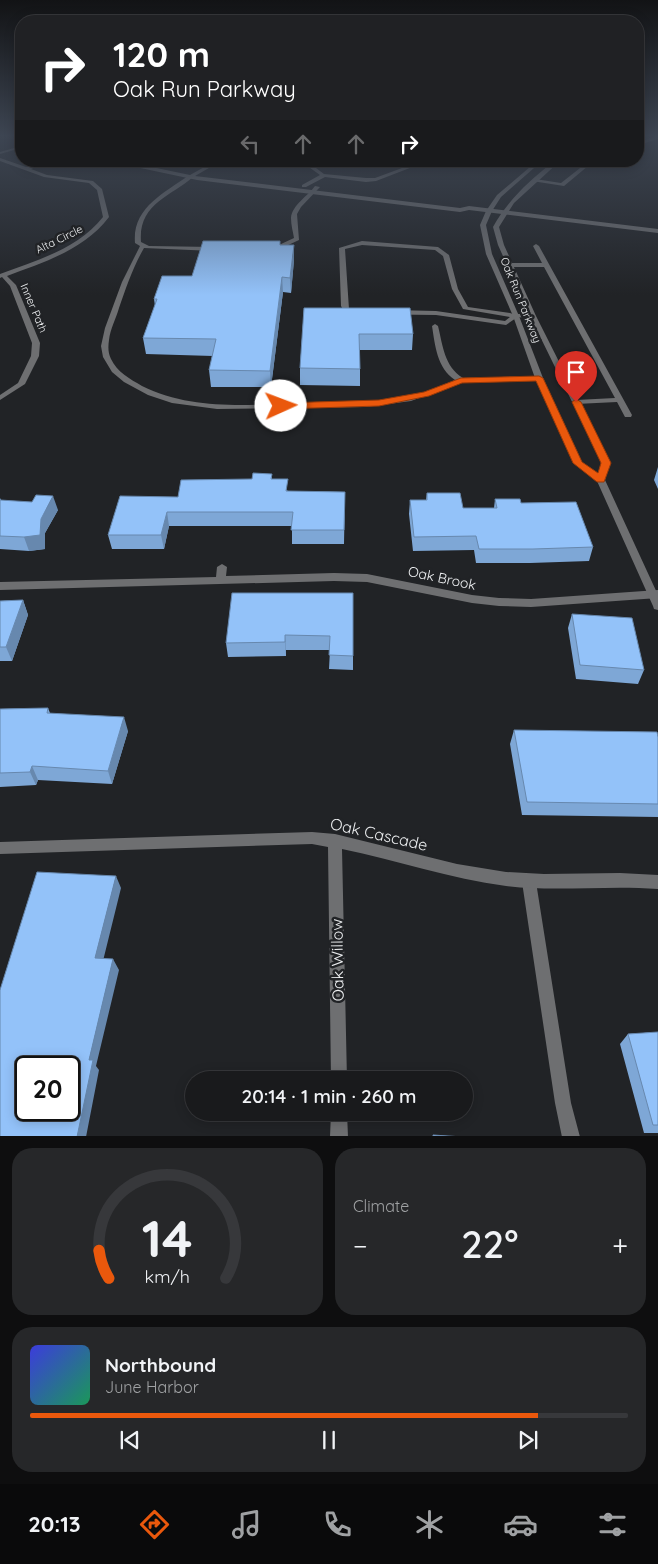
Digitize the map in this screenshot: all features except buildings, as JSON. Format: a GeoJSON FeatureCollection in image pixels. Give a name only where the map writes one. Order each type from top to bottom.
{"type":"FeatureCollection","features":[{"type":"Feature","properties":{"kind":"street","name":"Alta Circle"},"geometry":{"type":"LineString","coordinates":[[1,276],[55,254],[89,237],[106,217],[99,189]]}},
{"type":"Feature","properties":{"kind":"street"},"geometry":{"type":"LineString","coordinates":[[174,189],[149,206],[141,222],[137,236],[138,243],[143,246],[170,250],[223,249]]}},
{"type":"Feature","properties":{"kind":"street"},"geometry":{"type":"LineString","coordinates":[[318,189],[465,205],[468,208]]}},
{"type":"Feature","properties":{"kind":"street"},"geometry":{"type":"LineString","coordinates":[[318,189],[460,210],[468,208],[658,231]]}},
{"type":"Feature","properties":{"kind":"street"},"geometry":{"type":"LineString","coordinates":[[265,247],[282,246],[296,239],[297,232],[294,220],[296,210],[318,189]]}},
{"type":"Feature","properties":{"kind":"street","name":"Oak Run Parkway"},"geometry":{"type":"LineString","coordinates":[[507,189],[499,196],[489,211],[483,225],[489,254],[516,316],[539,378],[578,463],[601,480],[655,594],[658,606]]}},
{"type":"Feature","properties":{"kind":"street","name":"Oak Run Parkway"},"geometry":{"type":"LineString","coordinates":[[526,189],[515,198],[496,227],[500,245],[606,463],[601,480]]}},
{"type":"Feature","properties":{"kind":"street"},"geometry":{"type":"LineString","coordinates":[[516,316],[506,322],[472,320],[436,313],[354,312],[346,310],[344,306],[342,248],[362,243],[436,248],[446,255],[455,289],[465,308],[481,312],[501,312],[516,316],[533,316]]}},
{"type":"Feature","properties":{"kind":"street"},"geometry":{"type":"LineString","coordinates":[[143,246],[121,294],[106,337],[105,352],[110,363],[121,377],[142,390],[164,399],[220,407],[357,404],[400,401],[426,394],[461,380],[539,378]]}},
{"type":"Feature","properties":{"kind":"street"},"geometry":{"type":"LineString","coordinates":[[536,246],[618,400],[628,415]]}},
{"type":"Feature","properties":{"kind":"street"},"geometry":{"type":"LineString","coordinates":[[510,265],[545,265]]}},
{"type":"Feature","properties":{"kind":"street","name":"Inner Path"},"geometry":{"type":"LineString","coordinates":[[0,398],[21,384],[35,356],[36,343],[13,284],[1,276]]}},
{"type":"Feature","properties":{"kind":"street"},"geometry":{"type":"LineString","coordinates":[[435,326],[444,366],[452,376],[461,380]]}},
{"type":"Feature","properties":{"kind":"street"},"geometry":{"type":"LineString","coordinates":[[576,402],[618,400]]}},
{"type":"Feature","properties":{"kind":"street"},"geometry":{"type":"LineString","coordinates":[[221,580],[222,566]]}},
{"type":"Feature","properties":{"kind":"street","name":"Oak Brook"},"geometry":{"type":"LineString","coordinates":[[0,586],[367,578],[472,599],[523,603],[655,594]]}},
{"type":"Feature","properties":{"kind":"street","name":"Oak Cascade"},"geometry":{"type":"LineString","coordinates":[[0,848],[312,838],[336,840],[475,874],[529,882],[612,879],[658,882]]}},
{"type":"Feature","properties":{"kind":"street","name":"Oak Willow"},"geometry":{"type":"LineString","coordinates":[[336,840],[339,1071]]}},
{"type":"Feature","properties":{"kind":"street"},"geometry":{"type":"LineString","coordinates":[[529,882],[563,1103],[571,1136]]}},
{"type":"Feature","properties":{"kind":"street"},"geometry":{"type":"LineString","coordinates":[[339,1121],[340,1136]]}},
{"type":"Feature","properties":{"kind":"route"},"geometry":{"type":"LineString","coordinates":[[281,406],[400,401],[426,394],[461,380],[539,378],[578,463],[601,480],[606,463],[576,402]]}}]}
